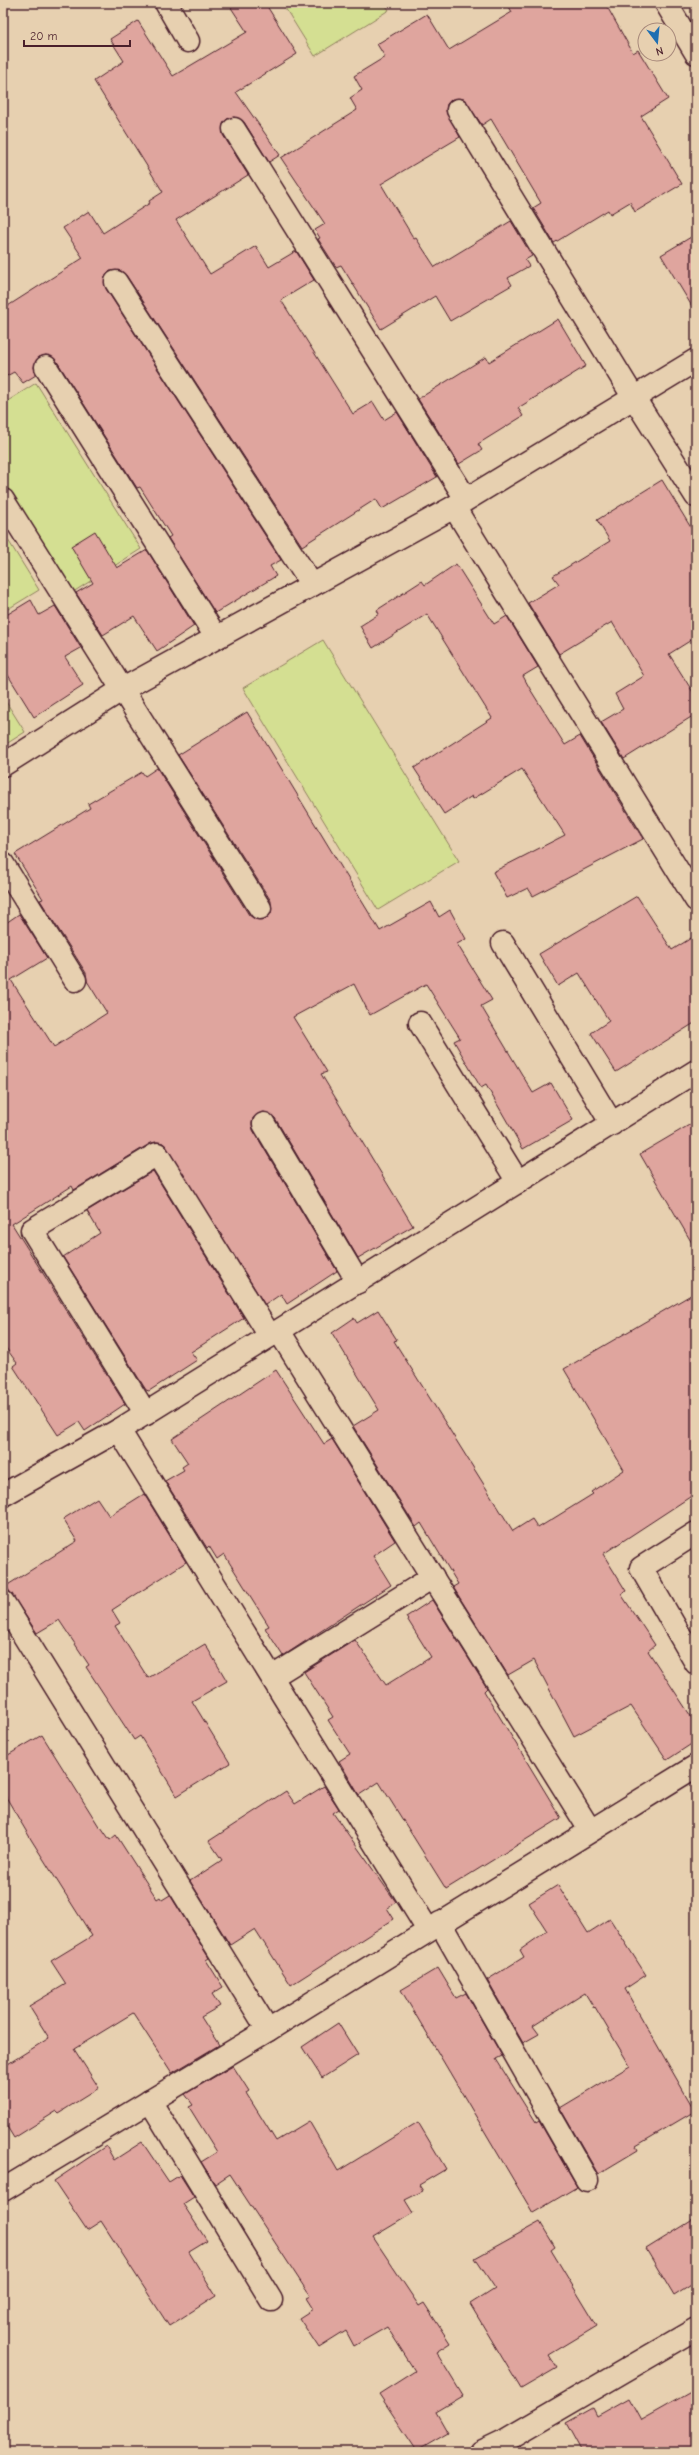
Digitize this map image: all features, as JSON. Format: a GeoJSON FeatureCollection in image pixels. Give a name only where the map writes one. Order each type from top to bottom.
{"type":"FeatureCollection","features":[{"type":"Feature","properties":{"kind":"street"},"geometry":{"type":"LineString","coordinates":[[166,3],[188,41]]}},
{"type":"Feature","properties":{"kind":"street"},"geometry":{"type":"LineString","coordinates":[[666,3],[696,53]]}},
{"type":"Feature","properties":{"kind":"street"},"geometry":{"type":"LineString","coordinates":[[458,110],[634,398],[696,496]]}},
{"type":"Feature","properties":{"kind":"street"},"geometry":{"type":"LineString","coordinates":[[234,129],[460,503],[696,900]]}},
{"type":"Feature","properties":{"kind":"street"},"geometry":{"type":"LineString","coordinates":[[116,282],[312,585]]}},
{"type":"Feature","properties":{"kind":"street"},"geometry":{"type":"LineString","coordinates":[[3,765],[123,689],[460,503],[696,360]]}},
{"type":"Feature","properties":{"kind":"street"},"geometry":{"type":"LineString","coordinates":[[46,367],[216,637]]}},
{"type":"Feature","properties":{"kind":"street"},"geometry":{"type":"LineString","coordinates":[[3,500],[260,908]]}},
{"type":"Feature","properties":{"kind":"street"},"geometry":{"type":"LineString","coordinates":[[3,864],[75,980]]}},
{"type":"Feature","properties":{"kind":"street"},"geometry":{"type":"LineString","coordinates":[[503,943],[612,1124]]}},
{"type":"Feature","properties":{"kind":"street"},"geometry":{"type":"LineString","coordinates":[[420,1023],[518,1182]]}},
{"type":"Feature","properties":{"kind":"street"},"geometry":{"type":"LineString","coordinates":[[3,1495],[120,1430],[696,1071]]}},
{"type":"Feature","properties":{"kind":"street"},"geometry":{"type":"LineString","coordinates":[[264,1124],[358,1282]]}},
{"type":"Feature","properties":{"kind":"street"},"geometry":{"type":"LineString","coordinates":[[146,1414],[32,1230],[157,1154],[433,1577],[590,1830]]}},
{"type":"Feature","properties":{"kind":"street"},"geometry":{"type":"LineString","coordinates":[[120,1430],[272,1677],[434,1926],[587,2180]]}},
{"type":"Feature","properties":{"kind":"street"},"geometry":{"type":"LineString","coordinates":[[696,1533],[641,1568],[696,1663]]}},
{"type":"Feature","properties":{"kind":"street"},"geometry":{"type":"LineString","coordinates":[[272,1677],[433,1577]]}},
{"type":"Feature","properties":{"kind":"street"},"geometry":{"type":"LineString","coordinates":[[3,1602],[268,2030]]}},
{"type":"Feature","properties":{"kind":"street"},"geometry":{"type":"LineString","coordinates":[[3,2190],[268,2030],[434,1926],[696,1766]]}},
{"type":"Feature","properties":{"kind":"street"},"geometry":{"type":"LineString","coordinates":[[150,2101],[271,2300]]}},
{"type":"Feature","properties":{"kind":"street"},"geometry":{"type":"LineString","coordinates":[[481,2452],[504,2441],[696,2329]]}},
{"type":"Feature","properties":{"kind":"green space"},"geometry":{"type":"Polygon","coordinates":[[[282,3],[384,3],[389,10],[315,56],[282,3]]]}},
{"type":"Feature","properties":{"kind":"green space"},"geometry":{"type":"Polygon","coordinates":[[[36,383],[141,549],[70,594],[3,488],[3,404],[36,383]]]}},
{"type":"Feature","properties":{"kind":"green space"},"geometry":{"type":"Polygon","coordinates":[[[3,532],[39,590],[3,612],[3,532]]]}},
{"type":"Feature","properties":{"kind":"green space"},"geometry":{"type":"Polygon","coordinates":[[[323,640],[459,861],[378,910],[243,688],[323,640]]]}},
{"type":"Feature","properties":{"kind":"green space"},"geometry":{"type":"Polygon","coordinates":[[[3,697],[25,732],[3,746],[3,697]]]}},
{"type":"Feature","properties":{"kind":"building"},"geometry":{"type":"Polygon","coordinates":[[[228,3],[265,3],[297,54],[236,92],[280,155],[269,162],[244,122],[234,117],[227,119],[223,124],[223,135],[248,175],[176,220],[210,274],[256,246],[269,267],[296,251],[314,280],[281,300],[353,414],[373,402],[384,420],[397,412],[437,477],[382,509],[376,499],[302,546],[126,275],[121,271],[110,271],[105,277],[106,289],[281,560],[270,566],[276,576],[215,613],[168,538],[171,536],[140,487],[137,488],[56,360],[46,355],[39,357],[34,367],[36,375],[23,383],[14,372],[3,378],[3,309],[83,258],[63,228],[89,211],[103,233],[150,203],[149,201],[163,192],[94,81],[124,61],[110,39],[138,21],[173,76],[247,32],[228,3]]]}},
{"type":"Feature","properties":{"kind":"building"},"geometry":{"type":"Polygon","coordinates":[[[507,3],[605,3],[633,53],[637,51],[637,62],[645,62],[668,99],[641,116],[682,184],[635,212],[630,202],[610,214],[608,210],[554,243],[533,208],[541,203],[491,119],[482,125],[464,99],[452,99],[447,104],[446,111],[460,137],[381,184],[414,239],[416,238],[435,267],[511,221],[532,256],[525,260],[529,266],[508,278],[512,285],[450,321],[435,296],[381,329],[341,265],[336,267],[318,239],[320,238],[315,230],[325,224],[281,158],[357,110],[350,98],[362,90],[354,76],[385,57],[377,44],[427,14],[449,50],[512,12],[507,3]]]}},
{"type":"Feature","properties":{"kind":"building"},"geometry":{"type":"Polygon","coordinates":[[[696,234],[696,313],[661,255],[696,234]]]}},
{"type":"Feature","properties":{"kind":"building"},"geometry":{"type":"Polygon","coordinates":[[[558,319],[586,366],[518,408],[523,416],[478,444],[482,450],[459,464],[418,399],[486,357],[489,362],[558,319]]]}},
{"type":"Feature","properties":{"kind":"building"},"geometry":{"type":"Polygon","coordinates":[[[662,480],[696,536],[696,637],[669,654],[696,697],[696,714],[624,759],[601,722],[623,709],[615,694],[644,676],[612,622],[559,654],[528,603],[559,584],[553,576],[610,541],[597,520],[662,480]]]}},
{"type":"Feature","properties":{"kind":"building"},"geometry":{"type":"Polygon","coordinates":[[[95,531],[117,568],[147,550],[194,626],[157,651],[134,616],[103,635],[76,593],[93,583],[71,546],[95,531]]]}},
{"type":"Feature","properties":{"kind":"building"},"geometry":{"type":"Polygon","coordinates":[[[456,564],[494,624],[507,616],[538,667],[523,676],[530,689],[565,745],[580,736],[643,839],[533,896],[528,888],[507,898],[493,872],[565,835],[522,769],[473,799],[472,796],[444,814],[414,768],[492,718],[427,614],[373,648],[360,626],[379,614],[377,610],[422,581],[425,585],[456,564]]]}},
{"type":"Feature","properties":{"kind":"building"},"geometry":{"type":"Polygon","coordinates":[[[31,600],[39,615],[55,606],[81,648],[65,657],[83,685],[34,717],[3,667],[3,617],[31,600]]]}},
{"type":"Feature","properties":{"kind":"building"},"geometry":{"type":"Polygon","coordinates":[[[247,712],[380,931],[431,902],[439,917],[450,910],[466,939],[457,944],[492,1000],[481,1006],[533,1093],[551,1083],[573,1120],[523,1149],[486,1085],[481,1088],[454,1041],[460,1038],[426,984],[370,1015],[354,984],[293,1017],[327,1072],[321,1074],[413,1226],[358,1258],[275,1118],[264,1112],[253,1118],[253,1130],[337,1271],[287,1304],[281,1294],[265,1305],[163,1143],[151,1143],[74,1190],[72,1186],[12,1224],[125,1404],[85,1431],[79,1422],[58,1435],[13,1366],[17,1363],[3,1344],[3,925],[19,914],[47,958],[11,980],[54,1047],[107,1013],[87,981],[86,973],[40,900],[43,899],[15,854],[90,808],[88,804],[142,772],[145,776],[157,768],[249,915],[255,919],[266,919],[271,913],[271,901],[178,755],[247,712]]]}},
{"type":"Feature","properties":{"kind":"building"},"geometry":{"type":"Polygon","coordinates":[[[637,896],[672,950],[696,935],[696,1022],[616,1072],[591,1033],[609,1021],[579,973],[558,986],[539,954],[637,896]]]}},
{"type":"Feature","properties":{"kind":"building"},"geometry":{"type":"Polygon","coordinates":[[[696,1121],[696,1250],[640,1154],[696,1121]]]}},
{"type":"Feature","properties":{"kind":"building"},"geometry":{"type":"Polygon","coordinates":[[[153,1171],[244,1318],[191,1352],[197,1360],[149,1391],[146,1390],[63,1257],[100,1233],[87,1211],[153,1171]]]}},
{"type":"Feature","properties":{"kind":"building"},"geometry":{"type":"Polygon","coordinates":[[[696,1292],[696,1493],[603,1554],[626,1591],[621,1594],[655,1645],[648,1651],[696,1724],[696,1741],[667,1760],[631,1706],[574,1736],[534,1660],[508,1675],[453,1587],[458,1584],[421,1523],[416,1527],[353,1426],[379,1410],[332,1333],[354,1318],[357,1323],[378,1310],[397,1340],[394,1341],[513,1531],[532,1519],[538,1528],[593,1494],[591,1492],[624,1470],[564,1369],[696,1292]]]}},
{"type":"Feature","properties":{"kind":"building"},"geometry":{"type":"Polygon","coordinates":[[[276,1370],[324,1444],[332,1439],[395,1541],[373,1556],[391,1585],[283,1656],[265,1628],[269,1626],[224,1554],[217,1559],[209,1546],[207,1548],[165,1481],[184,1470],[182,1467],[188,1463],[172,1439],[276,1370]]]}},
{"type":"Feature","properties":{"kind":"building"},"geometry":{"type":"Polygon","coordinates":[[[144,1494],[186,1562],[112,1610],[120,1623],[115,1626],[148,1678],[205,1644],[227,1681],[192,1701],[230,1763],[177,1796],[140,1736],[134,1740],[86,1667],[89,1665],[59,1620],[37,1633],[6,1586],[77,1541],[63,1519],[97,1498],[109,1516],[144,1494]]]}},
{"type":"Feature","properties":{"kind":"building"},"geometry":{"type":"Polygon","coordinates":[[[432,1600],[487,1688],[484,1691],[561,1818],[446,1889],[379,1782],[359,1795],[339,1761],[350,1754],[328,1720],[333,1717],[304,1672],[355,1640],[386,1685],[431,1657],[406,1617],[432,1600]]]}},
{"type":"Feature","properties":{"kind":"building"},"geometry":{"type":"Polygon","coordinates":[[[42,1735],[100,1828],[101,1827],[110,1840],[116,1835],[157,1899],[160,1897],[162,1900],[170,1895],[209,1958],[206,1960],[223,1987],[212,1994],[220,2006],[201,2017],[219,2045],[172,2073],[133,2013],[74,2049],[99,2088],[59,2113],[57,2111],[14,2138],[3,2120],[3,2067],[49,2038],[29,2006],[66,1984],[51,1961],[92,1936],[3,1792],[3,1758],[42,1735]]]}},
{"type":"Feature","properties":{"kind":"building"},"geometry":{"type":"Polygon","coordinates":[[[324,1786],[339,1809],[333,1813],[396,1902],[387,1908],[394,1919],[291,1985],[255,1929],[230,1945],[190,1881],[222,1860],[209,1841],[286,1791],[295,1804],[324,1786]]]}},
{"type":"Feature","properties":{"kind":"building"},"geometry":{"type":"Polygon","coordinates":[[[558,1885],[588,1933],[610,1919],[646,1975],[625,1989],[695,2111],[636,2146],[638,2150],[598,2174],[560,2108],[630,2066],[585,1993],[533,2026],[539,2034],[523,2043],[487,1980],[524,1957],[520,1950],[547,1931],[529,1903],[558,1885]]]}},
{"type":"Feature","properties":{"kind":"building"},"geometry":{"type":"Polygon","coordinates":[[[438,1968],[456,1998],[466,1993],[502,2056],[496,2059],[536,2123],[539,2121],[577,2187],[533,2213],[401,1990],[438,1968]]]}},
{"type":"Feature","properties":{"kind":"building"},"geometry":{"type":"Polygon","coordinates":[[[338,2023],[358,2055],[322,2078],[302,2047],[338,2023]]]}},
{"type":"Feature","properties":{"kind":"building"},"geometry":{"type":"Polygon","coordinates":[[[233,2066],[249,2091],[246,2093],[276,2141],[309,2121],[338,2171],[418,2122],[446,2169],[419,2185],[423,2191],[405,2200],[413,2213],[373,2237],[419,2306],[424,2303],[450,2343],[436,2352],[463,2396],[436,2412],[448,2433],[417,2451],[379,2394],[415,2371],[387,2327],[354,2346],[346,2331],[319,2348],[299,2318],[313,2309],[306,2298],[310,2296],[230,2174],[215,2184],[201,2162],[217,2152],[189,2107],[193,2105],[185,2094],[233,2066]]]}},
{"type":"Feature","properties":{"kind":"building"},"geometry":{"type":"Polygon","coordinates":[[[142,2142],[169,2182],[180,2175],[194,2197],[183,2204],[207,2241],[189,2252],[216,2296],[169,2326],[101,2221],[87,2230],[54,2181],[106,2146],[114,2160],[142,2142]]]}},
{"type":"Feature","properties":{"kind":"building"},"geometry":{"type":"Polygon","coordinates":[[[696,2218],[696,2282],[674,2296],[646,2249],[696,2218]]]}},
{"type":"Feature","properties":{"kind":"building"},"geometry":{"type":"Polygon","coordinates":[[[540,2222],[555,2247],[551,2250],[597,2326],[549,2355],[557,2368],[521,2389],[470,2304],[495,2288],[475,2258],[540,2222]]]}},
{"type":"Feature","properties":{"kind":"building"},"geometry":{"type":"Polygon","coordinates":[[[696,2389],[696,2452],[582,2452],[566,2423],[593,2408],[597,2416],[629,2398],[641,2420],[696,2389]]]}}]}
